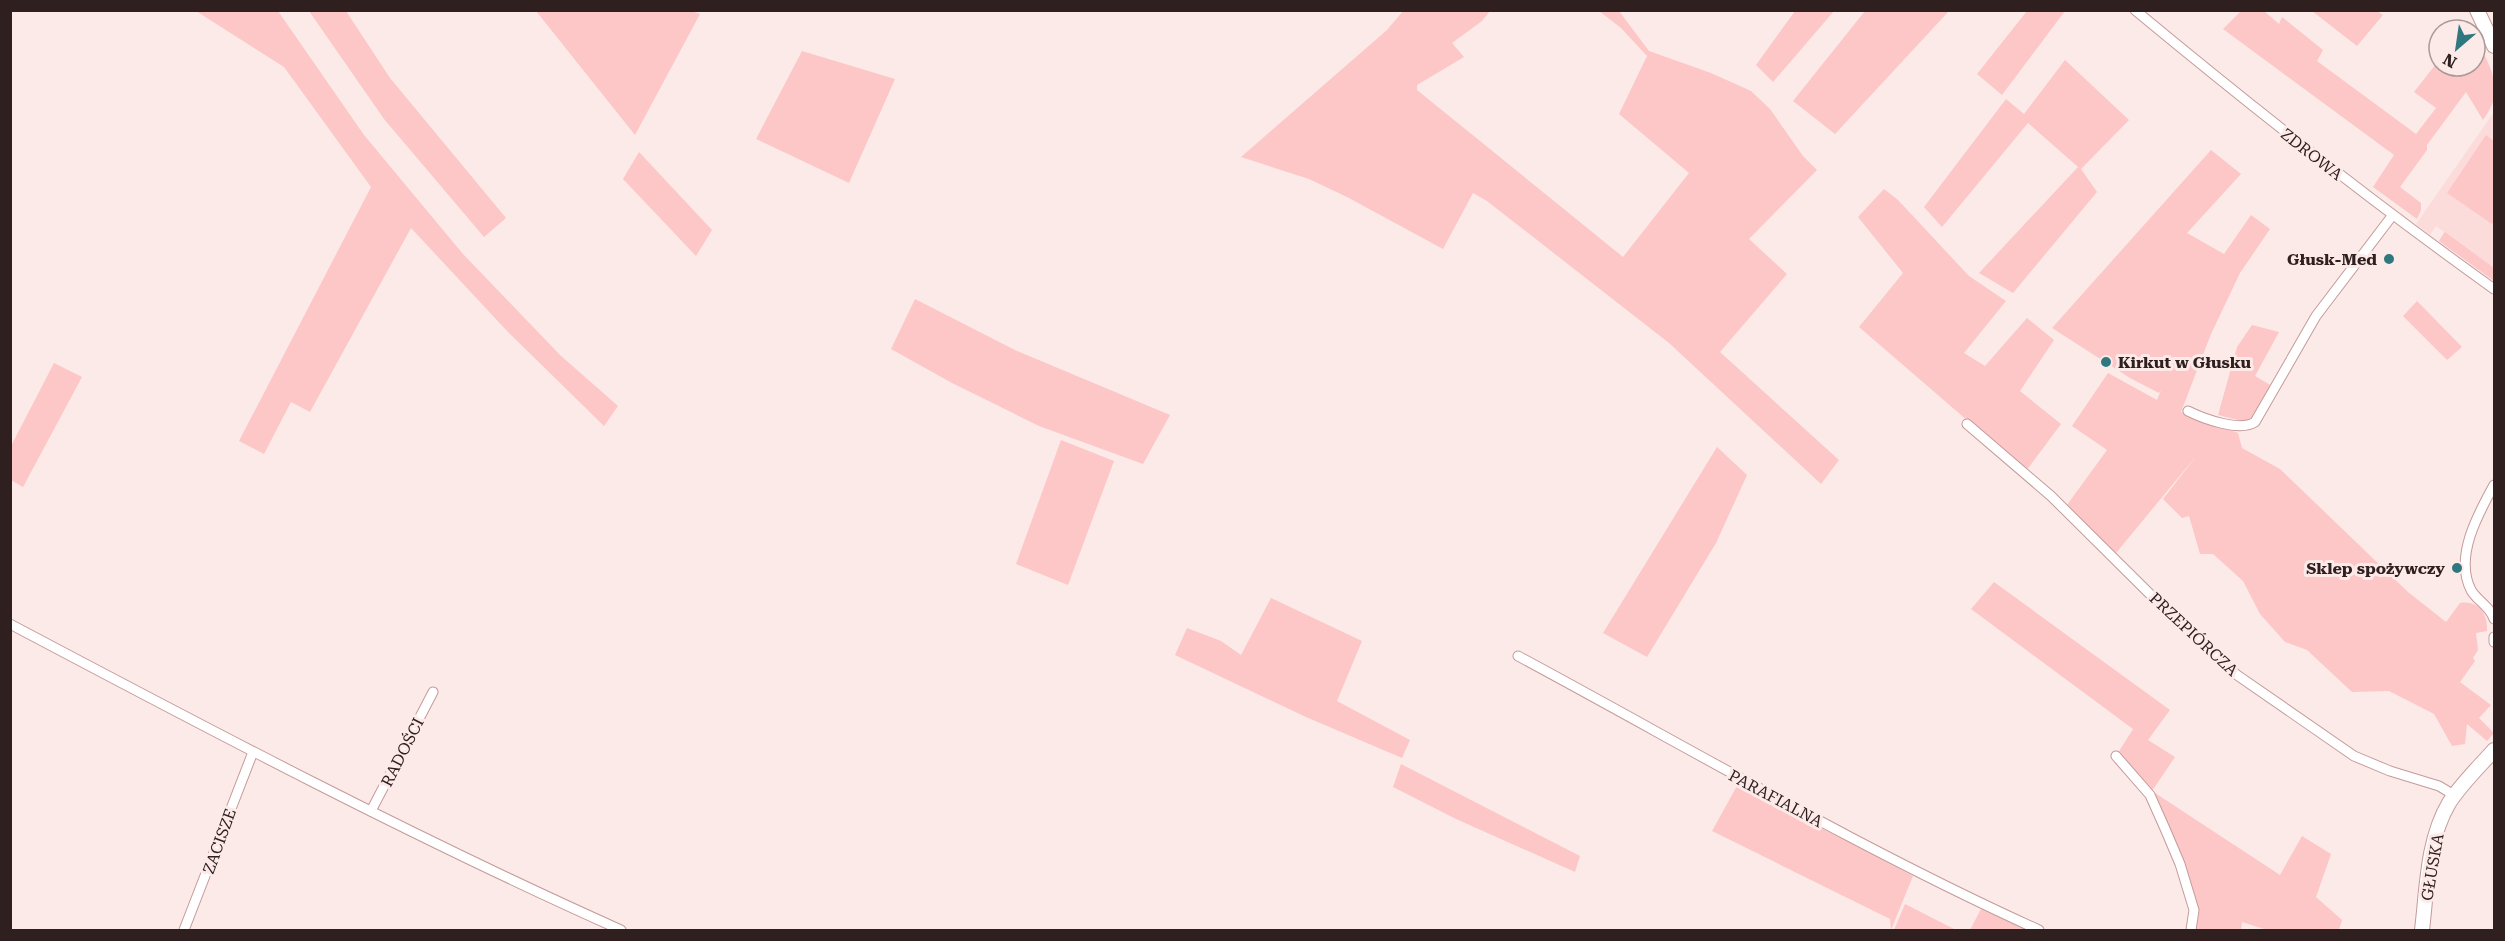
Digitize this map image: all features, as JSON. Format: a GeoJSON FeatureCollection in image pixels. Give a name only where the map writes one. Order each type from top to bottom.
{"type":"FeatureCollection","features":[{"type":"Feature","properties":{"kind":"street","name":"ZDROWA"},"geometry":{"type":"LineString","coordinates":[[2134,10],[2263,116],[2392,216],[2494,289]]}},
{"type":"Feature","properties":{"kind":"street"},"geometry":{"type":"LineString","coordinates":[[2477,10],[2494,46]]}},
{"type":"Feature","properties":{"kind":"street"},"geometry":{"type":"LineString","coordinates":[[2188,411],[2238,428],[2256,423],[2316,316],[2392,216]]}},
{"type":"Feature","properties":{"kind":"street","name":"PRZEPIÓRCZA"},"geometry":{"type":"LineString","coordinates":[[1967,424],[2050,496],[2165,609],[2237,675],[2354,756],[2390,771],[2439,786],[2454,795]]}},
{"type":"Feature","properties":{"kind":"street"},"geometry":{"type":"LineString","coordinates":[[2494,485],[2480,511],[2465,559],[2467,580],[2472,593],[2485,603],[2494,619]]}},
{"type":"Feature","properties":{"kind":"street"},"geometry":{"type":"LineString","coordinates":[[10,624],[253,752],[621,930]]}},
{"type":"Feature","properties":{"kind":"street","name":"PARAFIALNA"},"geometry":{"type":"LineString","coordinates":[[1518,656],[1742,780],[1977,902],[2039,930]]}},
{"type":"Feature","properties":{"kind":"street","name":"RADOŚCI"},"geometry":{"type":"LineString","coordinates":[[371,811],[433,692]]}},
{"type":"Feature","properties":{"kind":"street","name":"GŁUSKA"},"geometry":{"type":"LineString","coordinates":[[2422,930],[2435,838],[2441,819],[2454,795],[2494,750]]}},
{"type":"Feature","properties":{"kind":"street","name":"ZACISZE"},"geometry":{"type":"LineString","coordinates":[[184,930],[253,752]]}},
{"type":"Feature","properties":{"kind":"street"},"geometry":{"type":"LineString","coordinates":[[2116,756],[2150,795],[2166,831],[2180,864],[2194,910],[2191,930]]}},
{"type":"Feature","properties":{"kind":"shaded area"},"geometry":{"type":"Polygon","coordinates":[[[688,10],[700,14],[635,135],[536,11],[688,10]]]}},
{"type":"Feature","properties":{"kind":"shaded area"},"geometry":{"type":"Polygon","coordinates":[[[196,11],[278,11],[364,135],[463,254],[560,355],[618,406],[604,426],[508,332],[411,228],[310,412],[291,402],[264,454],[239,441],[371,187],[284,67],[196,11]]]}},
{"type":"Feature","properties":{"kind":"shaded area"},"geometry":{"type":"Polygon","coordinates":[[[309,11],[346,11],[390,78],[506,218],[484,237],[384,119],[309,11]]]}},
{"type":"Feature","properties":{"kind":"shaded area"},"geometry":{"type":"Polygon","coordinates":[[[1403,11],[1490,11],[1482,21],[1452,43],[1464,57],[1417,85],[1417,90],[1623,257],[1689,173],[1619,114],[1647,56],[1621,28],[1599,11],[1619,11],[1649,51],[1711,73],[1751,91],[1770,109],[1803,156],[1817,170],[1749,239],[1787,274],[1720,352],[1839,460],[1821,484],[1669,343],[1487,201],[1473,193],[1443,249],[1309,179],[1241,157],[1387,30],[1403,11]]]}},
{"type":"Feature","properties":{"kind":"shaded area"},"geometry":{"type":"Polygon","coordinates":[[[1795,11],[1834,11],[1773,82],[1756,65],[1795,11]]]}},
{"type":"Feature","properties":{"kind":"shaded area"},"geometry":{"type":"Polygon","coordinates":[[[1865,11],[1949,11],[1835,134],[1793,101],[1865,11]]]}},
{"type":"Feature","properties":{"kind":"shaded area"},"geometry":{"type":"Polygon","coordinates":[[[2027,11],[2065,11],[2002,95],[1977,74],[2027,11]]]}},
{"type":"Feature","properties":{"kind":"shaded area"},"geometry":{"type":"Polygon","coordinates":[[[2241,11],[2264,11],[2279,24],[2282,17],[2323,50],[2317,61],[2416,134],[2436,108],[2414,92],[2427,75],[2427,78],[2487,78],[2487,61],[2494,80],[2493,103],[2483,120],[2466,92],[2427,145],[2427,150],[2400,187],[2421,203],[2417,219],[2373,187],[2394,155],[2223,29],[2241,11]]]}},
{"type":"Feature","properties":{"kind":"shaded area"},"geometry":{"type":"Polygon","coordinates":[[[2312,11],[2377,11],[2383,15],[2357,46],[2312,11]]]}},
{"type":"Feature","properties":{"kind":"shaded area"},"geometry":{"type":"Polygon","coordinates":[[[802,51],[895,79],[849,183],[756,139],[802,51]]]}},
{"type":"Feature","properties":{"kind":"shaded area"},"geometry":{"type":"Polygon","coordinates":[[[2065,60],[2129,120],[2081,169],[2097,192],[2013,293],[1979,273],[2078,167],[2028,123],[1942,227],[1924,207],[2006,99],[2024,114],[2065,60]]]}},
{"type":"Feature","properties":{"kind":"shaded area"},"geometry":{"type":"Polygon","coordinates":[[[2494,112],[2494,281],[2439,241],[2444,232],[2436,226],[2430,235],[2416,224],[2494,112]]]}},
{"type":"Feature","properties":{"kind":"shaded area"},"geometry":{"type":"Polygon","coordinates":[[[2486,135],[2494,141],[2494,221],[2492,224],[2447,193],[2486,135]]]}},
{"type":"Feature","properties":{"kind":"shaded area"},"geometry":{"type":"Polygon","coordinates":[[[2211,150],[2241,174],[2187,233],[2224,254],[2251,215],[2270,229],[2240,273],[2211,334],[2181,412],[2238,433],[2242,448],[2280,469],[2408,592],[2446,622],[2460,603],[2472,604],[2481,610],[2486,619],[2487,631],[2476,633],[2478,650],[2473,658],[2475,661],[2460,682],[2491,705],[2479,718],[2494,733],[2487,741],[2467,724],[2465,744],[2452,746],[2434,714],[2389,691],[2352,692],[2307,650],[2285,642],[2260,614],[2243,581],[2213,554],[2200,554],[2189,516],[2182,518],[2163,499],[2197,455],[2116,553],[2067,505],[2107,450],[2072,426],[2108,373],[2157,400],[2161,390],[2159,393],[2130,378],[2052,328],[2211,150]]]}},
{"type":"Feature","properties":{"kind":"shaded area"},"geometry":{"type":"Polygon","coordinates":[[[639,152],[712,230],[696,256],[623,179],[639,152]]]}},
{"type":"Feature","properties":{"kind":"shaded area"},"geometry":{"type":"Polygon","coordinates":[[[1884,189],[1898,200],[1969,276],[2006,301],[1964,353],[1985,366],[2027,318],[2054,340],[2020,391],[2061,424],[2026,471],[1859,327],[1903,273],[1858,217],[1884,189]]]}},
{"type":"Feature","properties":{"kind":"shaded area"},"geometry":{"type":"Polygon","coordinates":[[[2445,232],[2494,268],[2494,281],[2439,241],[2445,232]]]}},
{"type":"Feature","properties":{"kind":"shaded area"},"geometry":{"type":"Polygon","coordinates":[[[915,299],[1015,350],[1170,415],[1143,464],[1039,426],[952,383],[891,349],[915,299]]]}},
{"type":"Feature","properties":{"kind":"shaded area"},"geometry":{"type":"Polygon","coordinates":[[[2417,301],[2462,347],[2447,360],[2403,316],[2417,301]]]}},
{"type":"Feature","properties":{"kind":"shaded area"},"geometry":{"type":"Polygon","coordinates":[[[2252,325],[2279,332],[2255,376],[2272,386],[2250,421],[2242,421],[2218,415],[2237,347],[2252,325]]]}},
{"type":"Feature","properties":{"kind":"shaded area"},"geometry":{"type":"Polygon","coordinates":[[[54,363],[82,377],[23,487],[11,480],[11,446],[54,363]]]}},
{"type":"Feature","properties":{"kind":"shaded area"},"geometry":{"type":"Polygon","coordinates":[[[1061,440],[1114,461],[1068,585],[1016,564],[1061,440]]]}},
{"type":"Feature","properties":{"kind":"shaded area"},"geometry":{"type":"Polygon","coordinates":[[[1717,447],[1747,475],[1716,543],[1647,657],[1603,633],[1717,447]]]}},
{"type":"Feature","properties":{"kind":"shaded area"},"geometry":{"type":"Polygon","coordinates":[[[1994,582],[2170,710],[2148,740],[2175,757],[2152,791],[2118,753],[2133,729],[1971,609],[1994,582]]]}},
{"type":"Feature","properties":{"kind":"shaded area"},"geometry":{"type":"Polygon","coordinates":[[[1271,598],[1362,641],[1337,701],[1410,740],[1402,758],[1306,717],[1175,655],[1187,628],[1221,641],[1241,655],[1271,598]]]}},
{"type":"Feature","properties":{"kind":"shaded area"},"geometry":{"type":"Polygon","coordinates":[[[1401,764],[1580,856],[1575,872],[1456,819],[1393,787],[1401,764]]]}},
{"type":"Feature","properties":{"kind":"shaded area"},"geometry":{"type":"Polygon","coordinates":[[[1738,784],[1913,876],[1891,930],[1890,919],[1712,831],[1738,784]]]}},
{"type":"Feature","properties":{"kind":"shaded area"},"geometry":{"type":"Polygon","coordinates":[[[2152,791],[2280,875],[2302,836],[2331,854],[2316,897],[2342,920],[2339,930],[2267,930],[2242,922],[2241,930],[2195,930],[2198,910],[2152,791]]]}},
{"type":"Feature","properties":{"kind":"shaded area"},"geometry":{"type":"Polygon","coordinates":[[[1905,904],[1956,930],[1894,930],[1905,904]]]}},
{"type":"Feature","properties":{"kind":"shaded area"},"geometry":{"type":"Polygon","coordinates":[[[1981,909],[2027,930],[1970,930],[1981,909]]]}},
{"type":"Feature","properties":{"kind":"place","name":"Głusk-Med"},"geometry":{"type":"Point","coordinates":[2389,259]}},
{"type":"Feature","properties":{"kind":"place","name":"Kirkut w Głusku"},"geometry":{"type":"Point","coordinates":[2106,362]}},
{"type":"Feature","properties":{"kind":"place","name":"Sklep spożywczy"},"geometry":{"type":"Point","coordinates":[2457,568]}}]}
